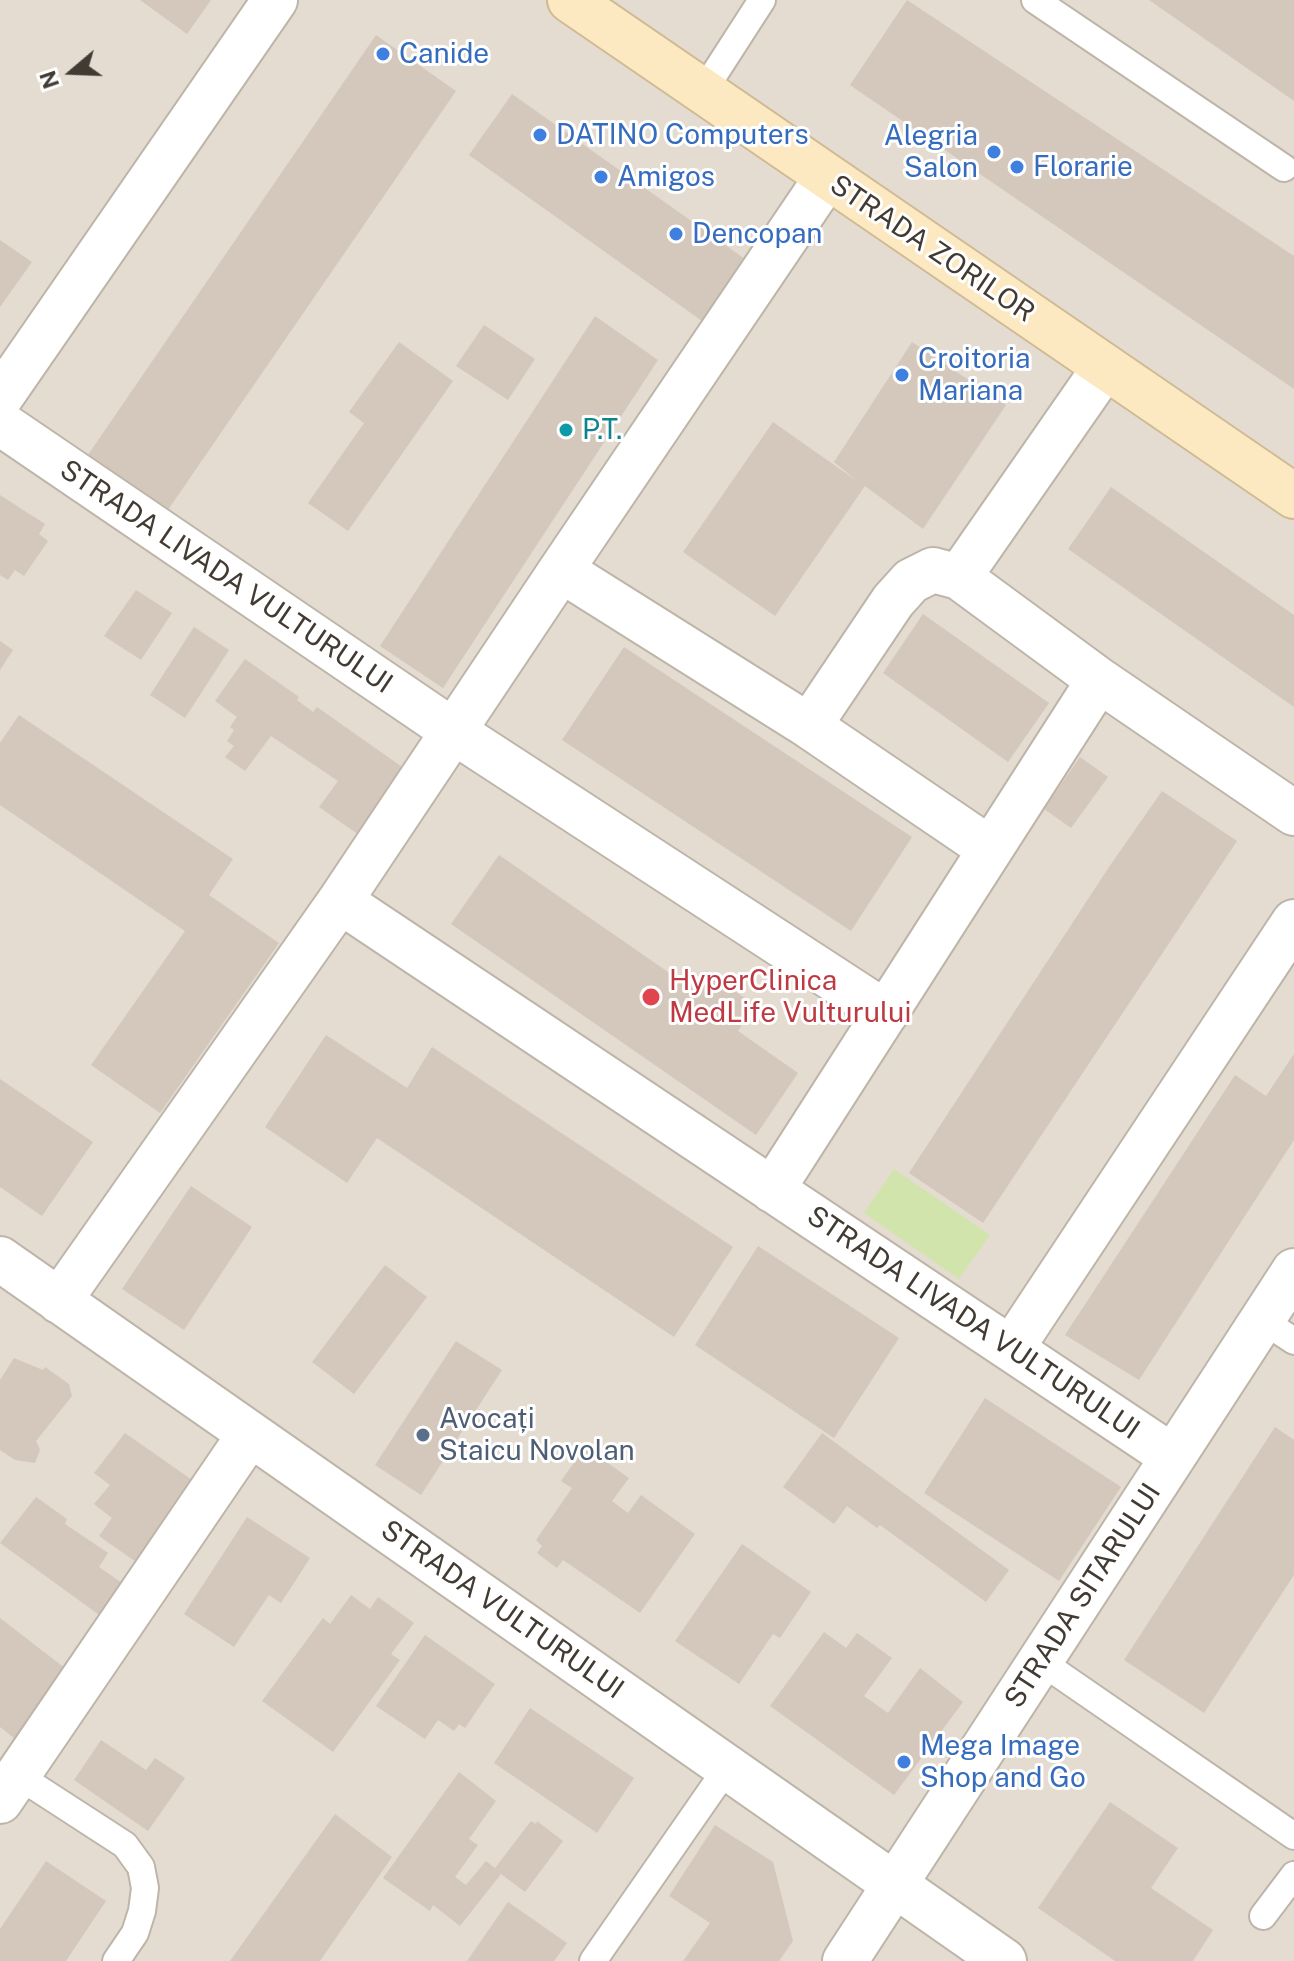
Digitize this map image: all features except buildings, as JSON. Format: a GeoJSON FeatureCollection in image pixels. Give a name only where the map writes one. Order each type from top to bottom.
{"type":"FeatureCollection","features":[{"type":"Feature","properties":{"kind":"street"},"geometry":{"type":"LineString","coordinates":[[2,395],[275,0]]}},
{"type":"Feature","properties":{"kind":"street","name":"STRADA ZORILOR"},"geometry":{"type":"LineString","coordinates":[[570,0],[1294,496]]}},
{"type":"Feature","properties":{"kind":"street"},"geometry":{"type":"LineString","coordinates":[[59,1301],[340,901],[827,177]]}},
{"type":"Feature","properties":{"kind":"street"},"geometry":{"type":"LineString","coordinates":[[959,577],[1105,367]]}},
{"type":"Feature","properties":{"kind":"street","name":"STRADA LIVADA VULTURULUI"},"geometry":{"type":"LineString","coordinates":[[2,395],[453,731],[886,1013]]}},
{"type":"Feature","properties":{"kind":"street"},"geometry":{"type":"LineString","coordinates":[[561,570],[809,726],[990,849]]}},
{"type":"Feature","properties":{"kind":"street"},"geometry":{"type":"LineString","coordinates":[[809,726],[893,601],[911,581],[933,570],[959,577],[1099,680],[1294,813]]}},
{"type":"Feature","properties":{"kind":"street"},"geometry":{"type":"LineString","coordinates":[[772,1190],[1099,680]]}},
{"type":"Feature","properties":{"kind":"street","name":"STRADA LIVADA VULTURULUI"},"geometry":{"type":"LineString","coordinates":[[340,901],[1173,1457]]}},
{"type":"Feature","properties":{"kind":"street"},"geometry":{"type":"LineString","coordinates":[[1011,1349],[1294,922]]}},
{"type":"Feature","properties":{"kind":"street","name":"STRADA VULTURULUI"},"geometry":{"type":"LineString","coordinates":[[0,1259],[1004,1961]]}},
{"type":"Feature","properties":{"kind":"street","name":"STRADA SITARULUI"},"geometry":{"type":"LineString","coordinates":[[845,1961],[1173,1457],[1278,1330],[1294,1271]]}},
{"type":"Feature","properties":{"kind":"street"},"geometry":{"type":"LineString","coordinates":[[9,1788],[250,1434]]}},
{"type":"Feature","properties":{"kind":"lane"},"geometry":{"type":"LineString","coordinates":[[704,90],[762,0]]}},
{"type":"Feature","properties":{"kind":"lane"},"geometry":{"type":"LineString","coordinates":[[1035,0],[1284,168]]}},
{"type":"Feature","properties":{"kind":"lane"},"geometry":{"type":"LineString","coordinates":[[1040,1661],[1294,1836]]}},
{"type":"Feature","properties":{"kind":"lane"},"geometry":{"type":"LineString","coordinates":[[593,1961],[727,1768]]}},
{"type":"Feature","properties":{"kind":"lane"},"geometry":{"type":"LineString","coordinates":[[9,1788],[125,1845],[141,1867],[145,1888],[142,1911],[135,1933],[116,1961]]}},
{"type":"Feature","properties":{"kind":"lane"},"geometry":{"type":"LineString","coordinates":[[1263,1916],[1294,1875]]}},
{"type":"Feature","properties":{"kind":"shaded area"},"geometry":{"type":"Polygon","coordinates":[[[0,0],[1294,0],[1294,1961],[0,1961],[0,0]]]}},
{"type":"Feature","properties":{"kind":"green space"},"geometry":{"type":"Polygon","coordinates":[[[894,1169],[990,1235],[959,1279],[864,1213],[894,1169]]]}},
{"type":"Feature","properties":{"kind":"place","name":"Canide"},"geometry":{"type":"Point","coordinates":[383,54]}},
{"type":"Feature","properties":{"kind":"place","name":"DATINO Computers"},"geometry":{"type":"Point","coordinates":[540,135]}},
{"type":"Feature","properties":{"kind":"place","name":"Alegria Salon"},"geometry":{"type":"Point","coordinates":[994,152]}},
{"type":"Feature","properties":{"kind":"place","name":"Florarie"},"geometry":{"type":"Point","coordinates":[1017,167]}},
{"type":"Feature","properties":{"kind":"place","name":"Amigos"},"geometry":{"type":"Point","coordinates":[601,177]}},
{"type":"Feature","properties":{"kind":"place","name":"Dencopan"},"geometry":{"type":"Point","coordinates":[676,234]}},
{"type":"Feature","properties":{"kind":"place","name":"Croitoria Mariana"},"geometry":{"type":"Point","coordinates":[902,375]}},
{"type":"Feature","properties":{"kind":"place","name":"P.T."},"geometry":{"type":"Point","coordinates":[566,430]}},
{"type":"Feature","properties":{"kind":"place","name":"HyperClinica MedLife Vulturului"},"geometry":{"type":"Point","coordinates":[651,997]}},
{"type":"Feature","properties":{"kind":"place","name":"Avocați Staicu Novolan"},"geometry":{"type":"Point","coordinates":[423,1435]}},
{"type":"Feature","properties":{"kind":"place","name":"Mega Image Shop and Go"},"geometry":{"type":"Point","coordinates":[904,1762]}}]}
